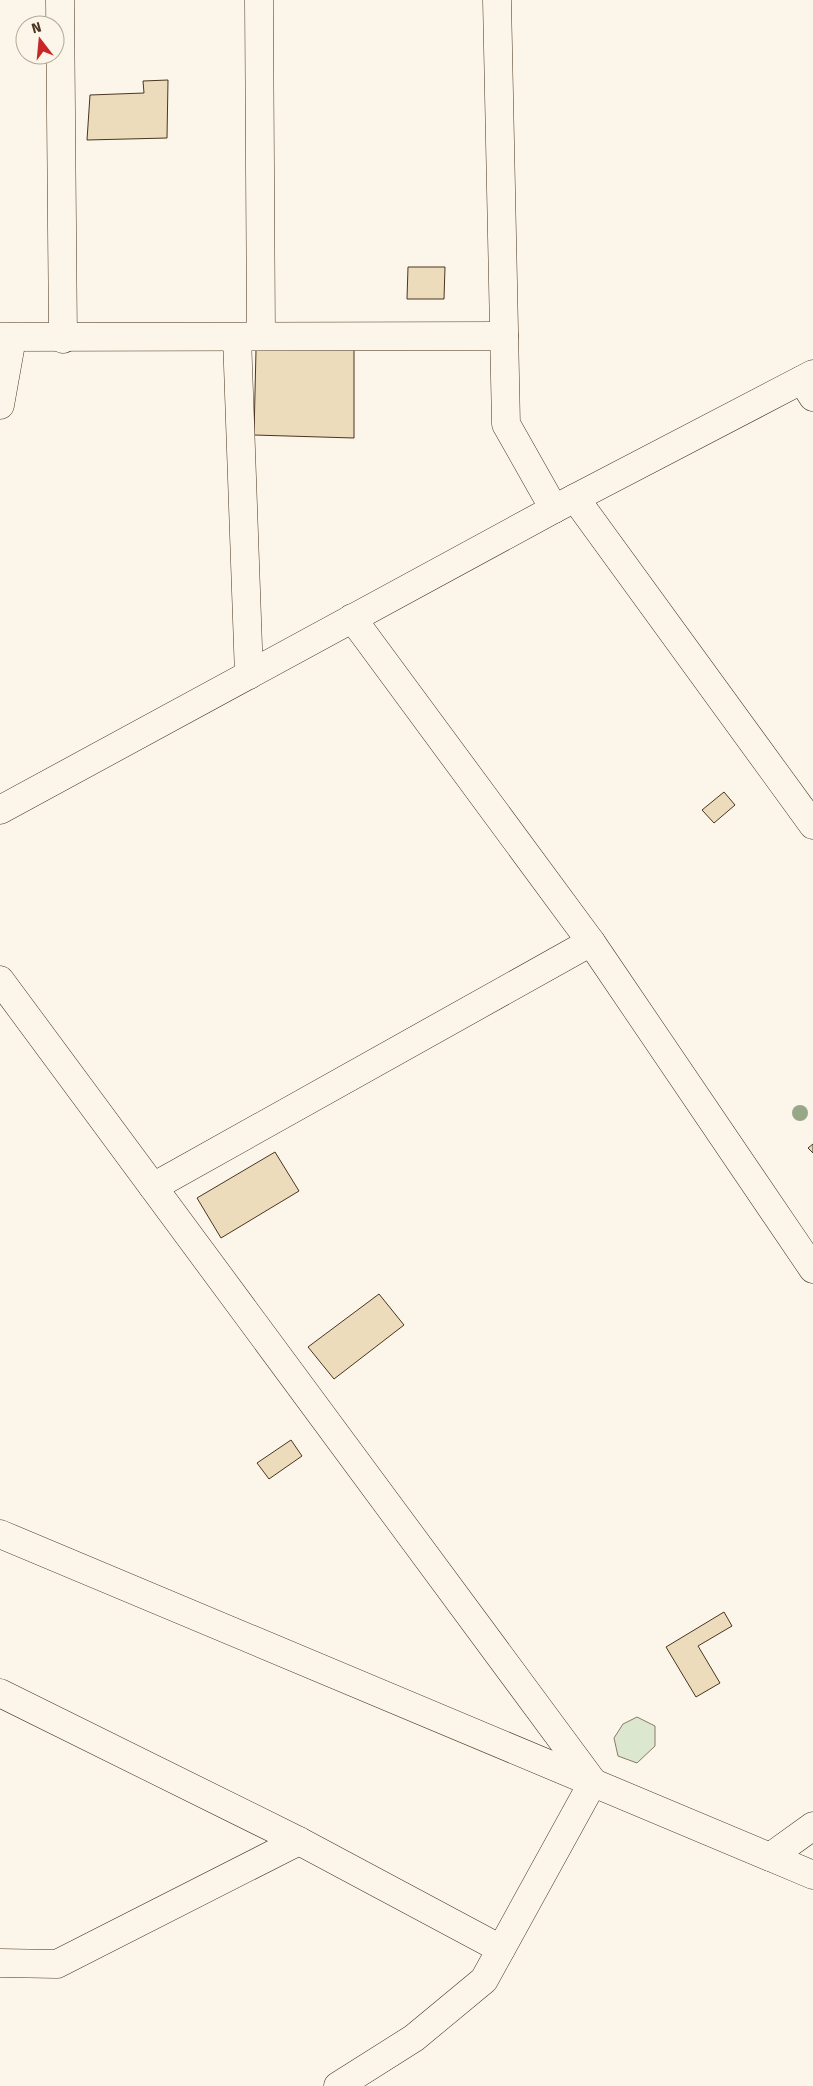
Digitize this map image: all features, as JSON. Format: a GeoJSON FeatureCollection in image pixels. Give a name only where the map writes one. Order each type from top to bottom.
{"type":"FeatureCollection","features":[{"type":"Feature","properties":{"kind":"street"},"geometry":{"type":"LineString","coordinates":[[60,0],[63,338]]}},
{"type":"Feature","properties":{"kind":"street"},"geometry":{"type":"LineString","coordinates":[[249,675],[249,337],[259,0]]}},
{"type":"Feature","properties":{"kind":"street"},"geometry":{"type":"LineString","coordinates":[[497,0],[506,424],[813,826]]}},
{"type":"Feature","properties":{"kind":"street"},"geometry":{"type":"LineString","coordinates":[[0,405],[6,337],[504,336]]}},
{"type":"Feature","properties":{"kind":"street"},"geometry":{"type":"LineString","coordinates":[[0,810],[565,503],[809,383]]}},
{"type":"Feature","properties":{"kind":"street"},"geometry":{"type":"LineString","coordinates":[[352,618],[591,942],[813,1268]]}},
{"type":"Feature","properties":{"kind":"street"},"geometry":{"type":"LineString","coordinates":[[153,1187],[591,942]]}},
{"type":"Feature","properties":{"kind":"street"},"geometry":{"type":"LineString","coordinates":[[0,980],[593,1782]]}},
{"type":"Feature","properties":{"kind":"street"},"geometry":{"type":"LineString","coordinates":[[0,1534],[813,1875]]}},
{"type":"Feature","properties":{"kind":"street"},"geometry":{"type":"LineString","coordinates":[[0,1693],[299,1841],[501,1949]]}},
{"type":"Feature","properties":{"kind":"street"},"geometry":{"type":"LineString","coordinates":[[338,2086],[414,2038],[484,1980],[593,1782]]}},
{"type":"Feature","properties":{"kind":"street"},"geometry":{"type":"LineString","coordinates":[[770,1857],[813,1826]]}},
{"type":"Feature","properties":{"kind":"street"},"geometry":{"type":"LineString","coordinates":[[0,1964],[57,1964],[299,1841]]}},
{"type":"Feature","properties":{"kind":"green space"},"geometry":{"type":"Polygon","coordinates":[[[637,1717],[655,1726],[655,1746],[637,1763],[618,1756],[614,1738],[623,1724],[637,1717]]]}},
{"type":"Feature","properties":{"kind":"building"},"geometry":{"type":"Polygon","coordinates":[[[168,80],[167,138],[87,140],[90,95],[144,93],[143,81],[168,80]]]}},
{"type":"Feature","properties":{"kind":"building"},"geometry":{"type":"Polygon","coordinates":[[[408,267],[445,267],[444,299],[407,299],[408,267]]]}},
{"type":"Feature","properties":{"kind":"building"},"geometry":{"type":"Polygon","coordinates":[[[354,345],[354,438],[254,435],[256,350],[354,345]]]}},
{"type":"Feature","properties":{"kind":"building"},"geometry":{"type":"Polygon","coordinates":[[[724,792],[735,805],[714,823],[702,810],[724,792]]]}},
{"type":"Feature","properties":{"kind":"building"},"geometry":{"type":"Polygon","coordinates":[[[813,1144],[813,1153],[808,1148],[813,1144]]]}},
{"type":"Feature","properties":{"kind":"building"},"geometry":{"type":"Polygon","coordinates":[[[275,1152],[299,1191],[221,1238],[197,1198],[275,1152]]]}},
{"type":"Feature","properties":{"kind":"building"},"geometry":{"type":"Polygon","coordinates":[[[379,1294],[404,1325],[334,1379],[308,1347],[379,1294]]]}},
{"type":"Feature","properties":{"kind":"building"},"geometry":{"type":"Polygon","coordinates":[[[291,1440],[302,1456],[269,1479],[257,1463],[291,1440]]]}},
{"type":"Feature","properties":{"kind":"building"},"geometry":{"type":"Polygon","coordinates":[[[724,1612],[732,1626],[698,1646],[720,1683],[696,1697],[666,1647],[724,1612]]]}}]}
